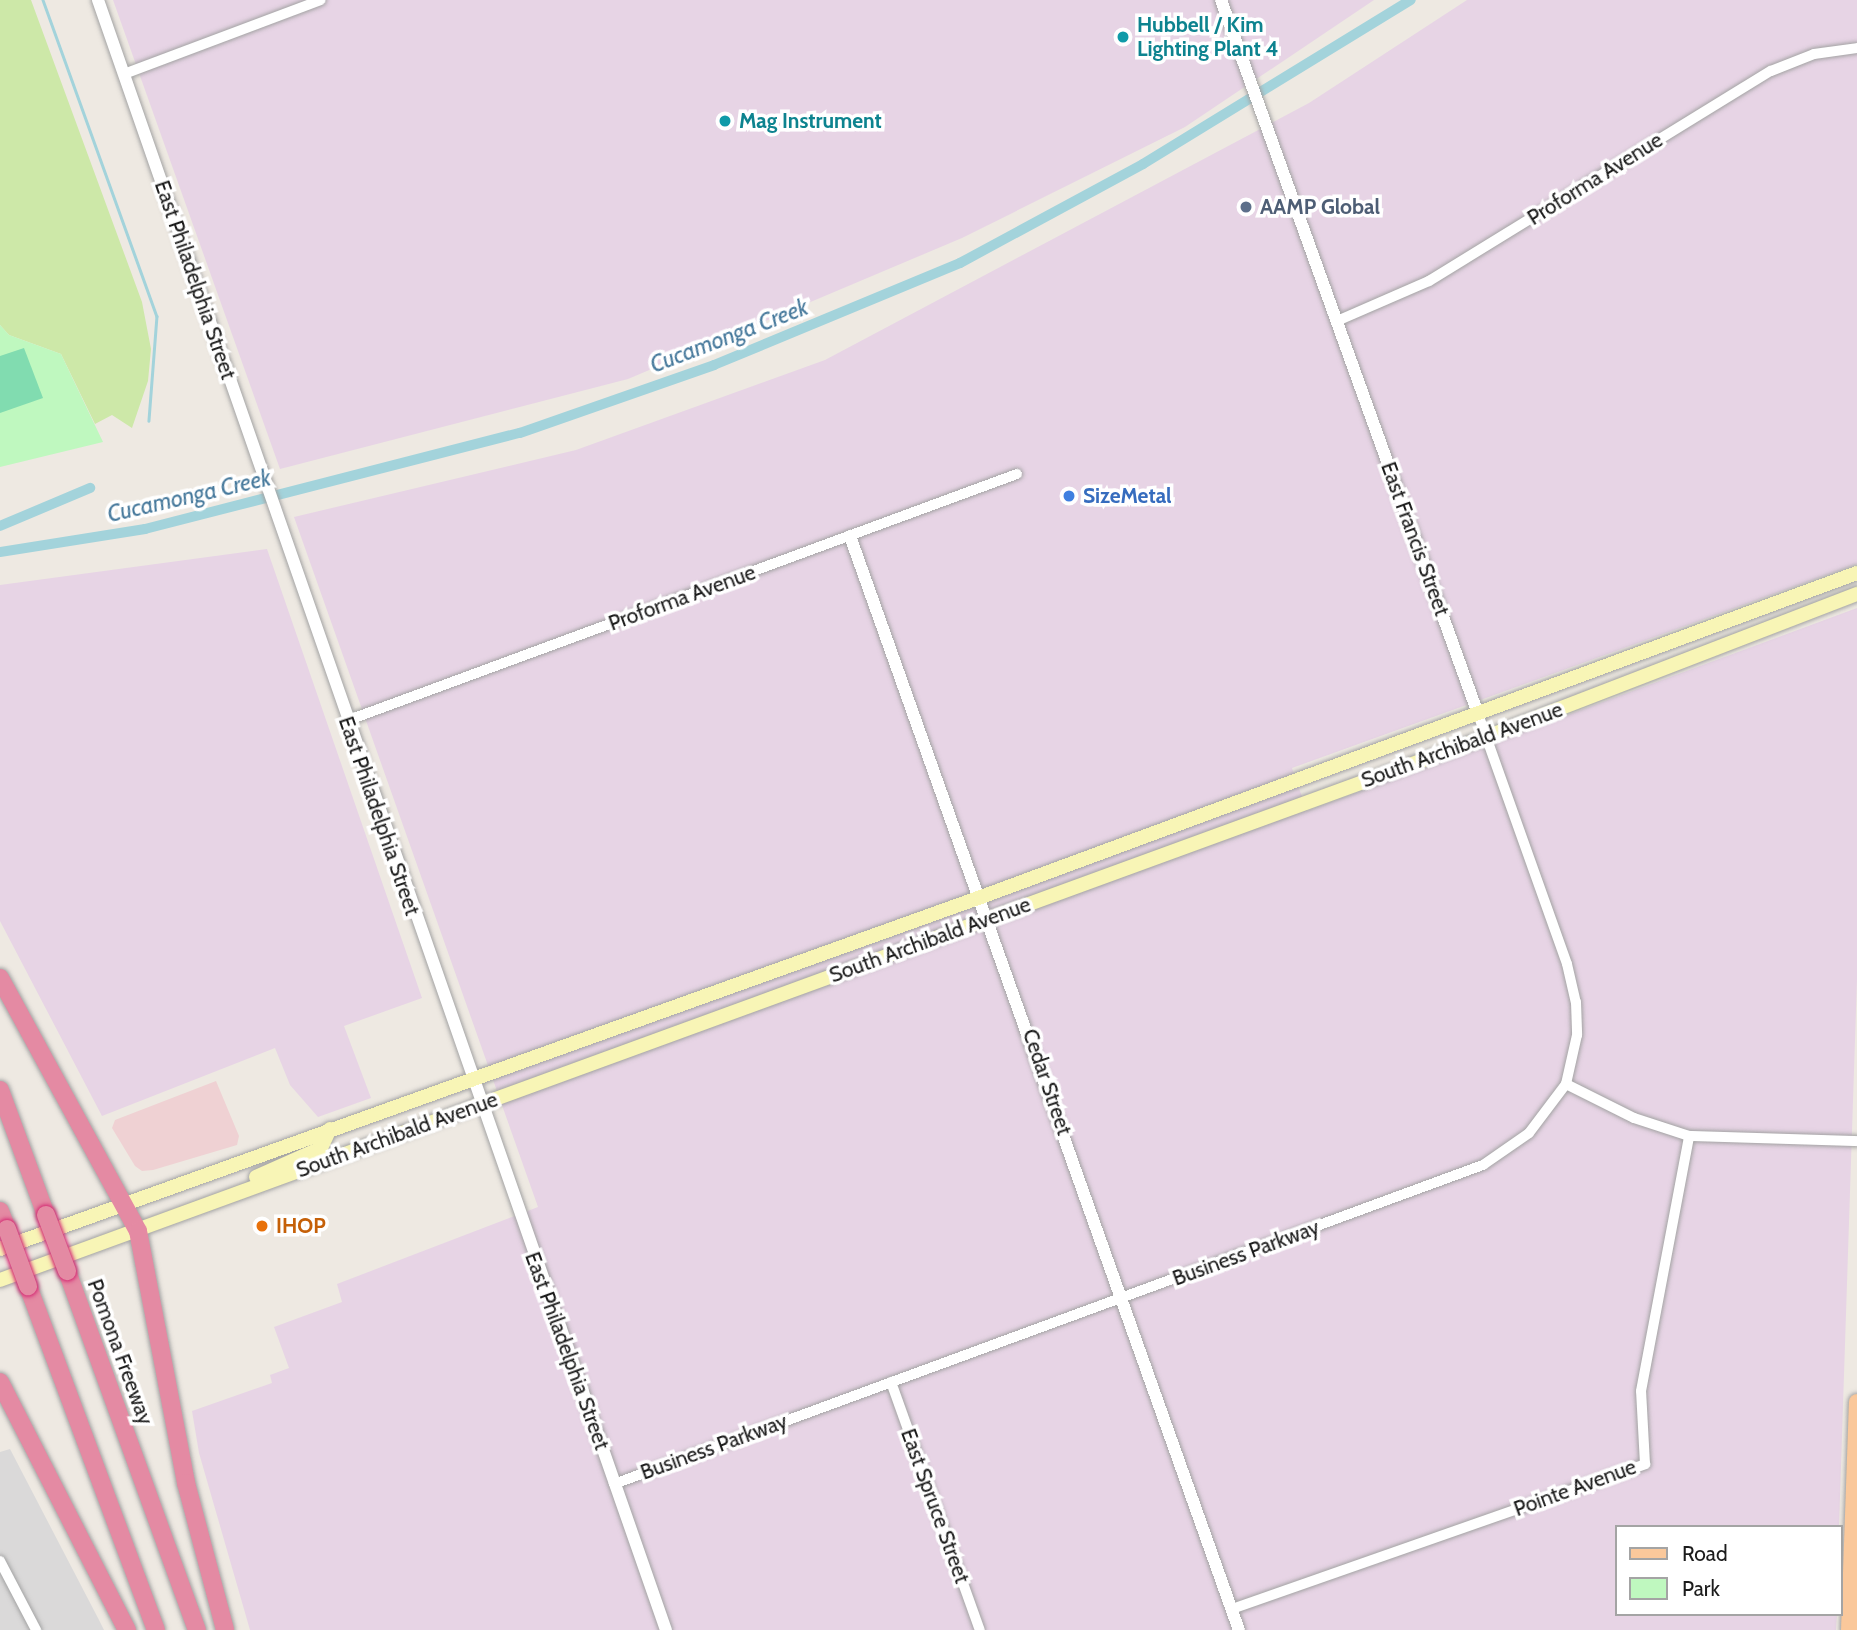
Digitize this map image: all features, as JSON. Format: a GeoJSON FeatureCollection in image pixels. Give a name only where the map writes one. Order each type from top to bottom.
{"type":"FeatureCollection","features":[{"type":"Feature","properties":{"kind":"highway"},"geometry":{"type":"LineString","coordinates":[[0,978],[126,1204],[138,1231],[186,1483],[225,1630]]}},
{"type":"Feature","properties":{"kind":"highway","name":"Pomona Freeway"},"geometry":{"type":"LineString","coordinates":[[0,1090],[197,1630]]}},
{"type":"Feature","properties":{"kind":"highway"},"geometry":{"type":"LineString","coordinates":[[0,1211],[156,1630]]}},
{"type":"Feature","properties":{"kind":"highway"},"geometry":{"type":"LineString","coordinates":[[0,1382],[127,1630]]}},
{"type":"Feature","properties":{"kind":"main road","name":"South Archibald Avenue"},"geometry":{"type":"LineString","coordinates":[[0,1249],[470,1077],[981,897],[1857,573]]}},
{"type":"Feature","properties":{"kind":"main road","name":"South Archibald Avenue"},"geometry":{"type":"LineString","coordinates":[[0,1280],[1486,737],[1854,596]]}},
{"type":"Feature","properties":{"kind":"main road"},"geometry":{"type":"LineString","coordinates":[[205,1205],[321,1148],[330,1129]]}},
{"type":"Feature","properties":{"kind":"main road"},"geometry":{"type":"LineString","coordinates":[[1849,1630],[1857,1402]]}},
{"type":"Feature","properties":{"kind":"street","name":"East Philadelphia Street"},"geometry":{"type":"LineString","coordinates":[[98,0],[470,1077],[666,1630]]}},
{"type":"Feature","properties":{"kind":"street"},"geometry":{"type":"LineString","coordinates":[[124,74],[321,0]]}},
{"type":"Feature","properties":{"kind":"street","name":"East Francis Street"},"geometry":{"type":"LineString","coordinates":[[1221,0],[1567,964],[1576,1002],[1577,1035],[1566,1084]]}},
{"type":"Feature","properties":{"kind":"street","name":"Proforma Avenue"},"geometry":{"type":"LineString","coordinates":[[1337,321],[1429,281],[1771,71],[1814,54],[1857,48]]}},
{"type":"Feature","properties":{"kind":"street","name":"Proforma Avenue"},"geometry":{"type":"LineString","coordinates":[[346,721],[1017,474]]}},
{"type":"Feature","properties":{"kind":"street","name":"Cedar Street"},"geometry":{"type":"LineString","coordinates":[[850,536],[989,919],[1239,1630]]}},
{"type":"Feature","properties":{"kind":"street"},"geometry":{"type":"LineString","coordinates":[[1566,1084],[1634,1118],[1689,1136],[1857,1141]]}},
{"type":"Feature","properties":{"kind":"street","name":"Business Parkway"},"geometry":{"type":"LineString","coordinates":[[614,1484],[1483,1165],[1529,1133],[1566,1084]]}},
{"type":"Feature","properties":{"kind":"street","name":"Pointe Avenue"},"geometry":{"type":"LineString","coordinates":[[1232,1609],[1644,1464],[1641,1391],[1689,1136]]}},
{"type":"Feature","properties":{"kind":"street","name":"East Spruce Street"},"geometry":{"type":"LineString","coordinates":[[891,1382],[980,1630]]}},
{"type":"Feature","properties":{"kind":"street"},"geometry":{"type":"LineString","coordinates":[[0,1561],[36,1630]]}},
{"type":"Feature","properties":{"kind":"shaded area"},"geometry":{"type":"Polygon","coordinates":[[[113,0],[1374,0],[1185,127],[962,238],[628,379],[280,469],[113,0]]]}},
{"type":"Feature","properties":{"kind":"shaded area"},"geometry":{"type":"Polygon","coordinates":[[[1467,0],[1857,0],[1857,564],[1292,768],[1307,811],[1857,608],[1857,979],[1839,1525],[1616,1525],[1616,1616],[1837,1616],[1836,1630],[250,1630],[199,1453],[192,1411],[272,1383],[270,1375],[289,1368],[274,1327],[342,1302],[337,1284],[538,1207],[294,517],[576,450],[825,360],[1309,103],[1467,0]]]}},
{"type":"Feature","properties":{"kind":"shaded area"},"geometry":{"type":"Polygon","coordinates":[[[267,549],[422,998],[344,1026],[371,1098],[318,1117],[290,1085],[275,1048],[102,1116],[0,921],[0,585],[267,549]]]}},
{"type":"Feature","properties":{"kind":"shaded area"},"geometry":{"type":"Polygon","coordinates":[[[216,1081],[239,1136],[237,1145],[153,1170],[142,1171],[135,1166],[112,1128],[115,1120],[216,1081]]]}},
{"type":"Feature","properties":{"kind":"shaded area"},"geometry":{"type":"Polygon","coordinates":[[[10,1449],[104,1630],[0,1630],[0,1452],[10,1449]]]}},
{"type":"Feature","properties":{"kind":"green space"},"geometry":{"type":"Polygon","coordinates":[[[0,0],[31,0],[142,302],[151,349],[148,381],[132,428],[112,415],[95,424],[61,354],[9,335],[0,325],[0,0]]]}},
{"type":"Feature","properties":{"kind":"green space"},"geometry":{"type":"Polygon","coordinates":[[[0,325],[9,335],[61,354],[103,442],[0,467],[0,325]]]}},
{"type":"Feature","properties":{"kind":"green space"},"geometry":{"type":"Polygon","coordinates":[[[24,348],[43,398],[0,413],[0,356],[24,348]]]}},
{"type":"Feature","properties":{"kind":"waterway"},"geometry":{"type":"LineString","coordinates":[[43,0],[157,316],[149,421]]}},
{"type":"Feature","properties":{"kind":"waterway","name":"Cucamonga Creek"},"geometry":{"type":"LineString","coordinates":[[0,552],[145,529],[520,433],[714,365],[960,263],[1143,164],[1411,0]]}},
{"type":"Feature","properties":{"kind":"waterway","name":"Cucamonga Creek"},"geometry":{"type":"LineString","coordinates":[[0,526],[90,488]]}},
{"type":"Feature","properties":{"kind":"place","name":"Hubbell / Kim Lighting Plant 4"},"geometry":{"type":"Point","coordinates":[1123,37]}},
{"type":"Feature","properties":{"kind":"place","name":"Mag Instrument"},"geometry":{"type":"Point","coordinates":[725,121]}},
{"type":"Feature","properties":{"kind":"place","name":"AAMP Global"},"geometry":{"type":"Point","coordinates":[1246,207]}},
{"type":"Feature","properties":{"kind":"place","name":"SizeMetal"},"geometry":{"type":"Point","coordinates":[1069,496]}},
{"type":"Feature","properties":{"kind":"place","name":"IHOP"},"geometry":{"type":"Point","coordinates":[262,1226]}}]}
